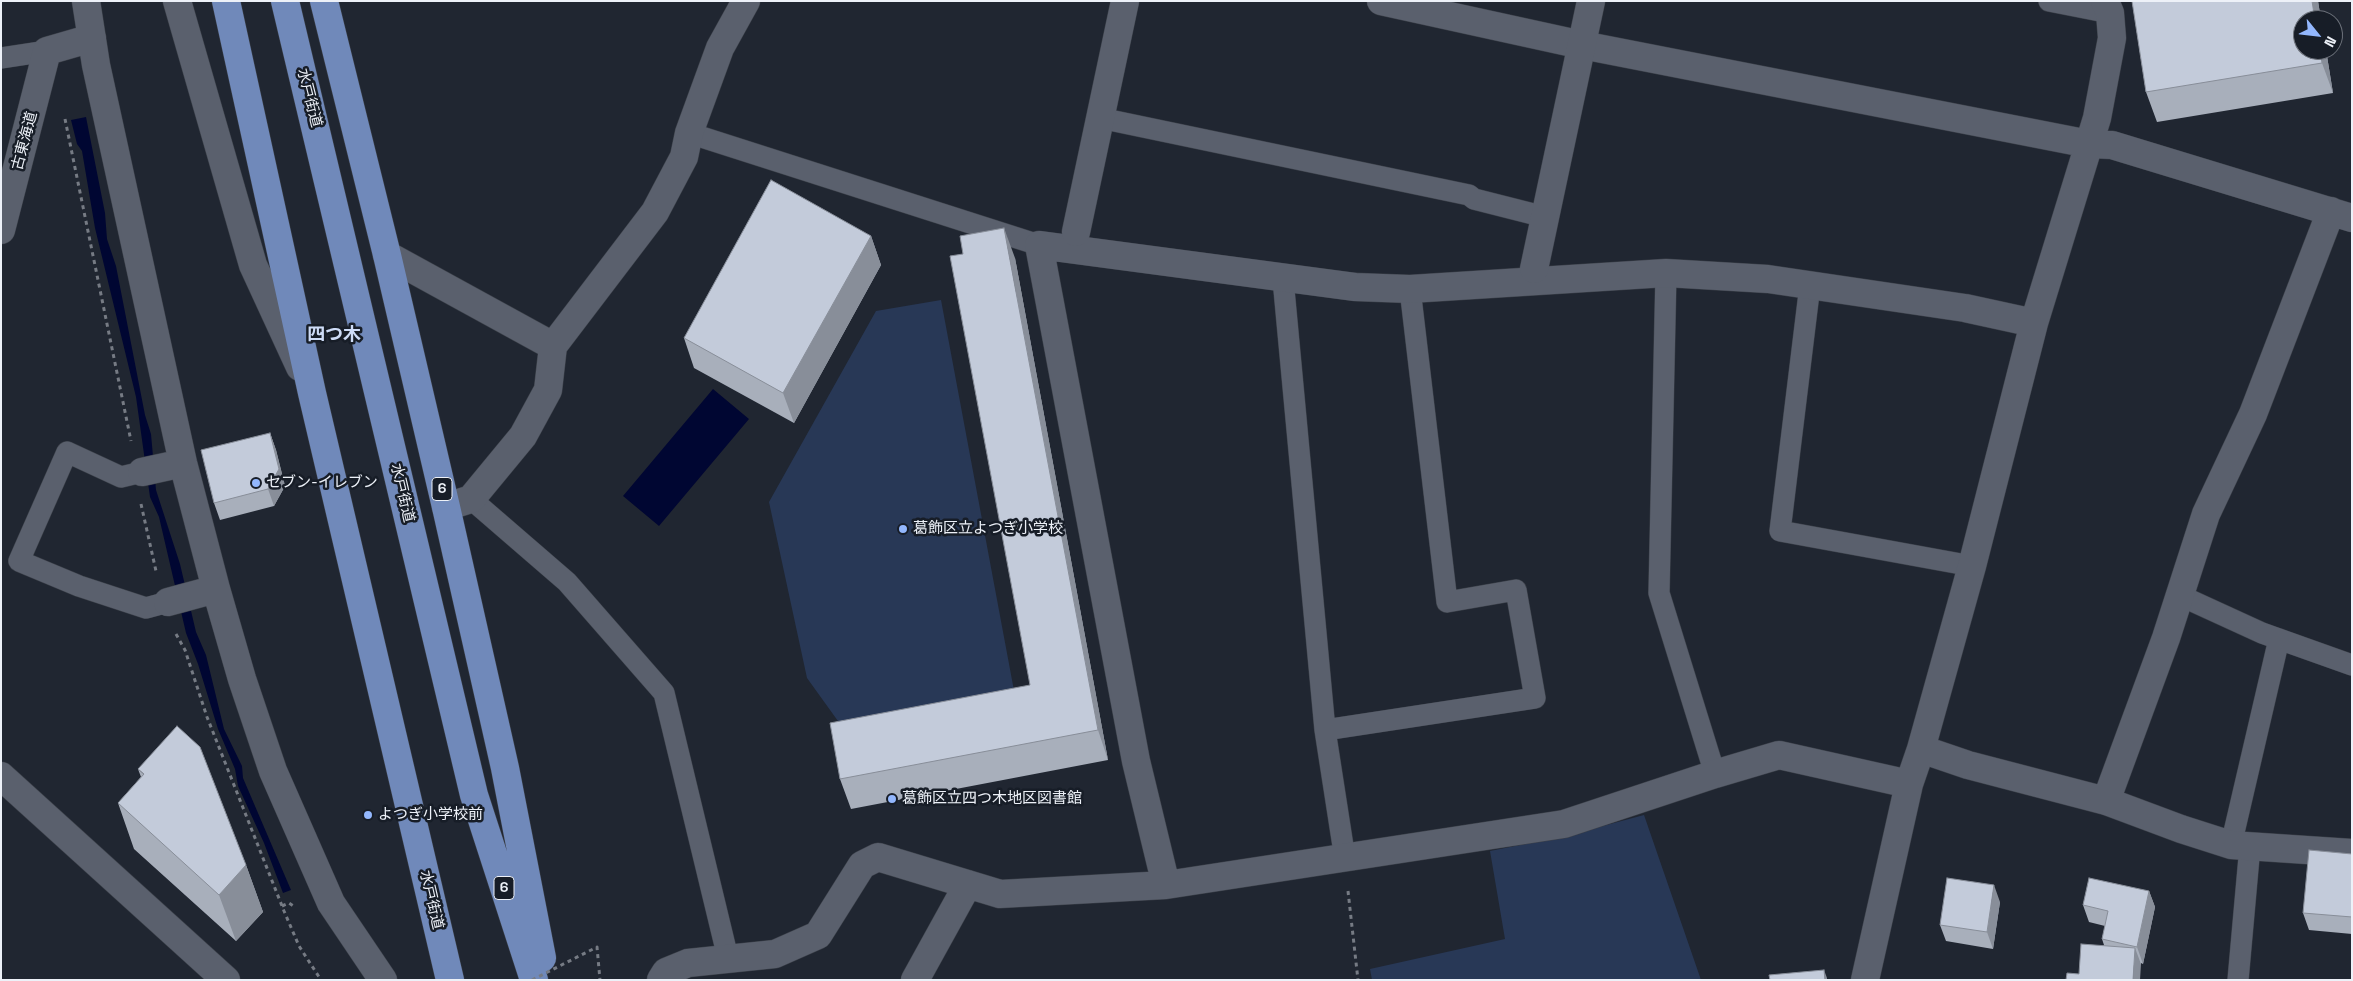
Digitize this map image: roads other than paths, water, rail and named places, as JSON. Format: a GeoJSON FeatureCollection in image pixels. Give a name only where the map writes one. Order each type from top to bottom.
{"type":"FeatureCollection","features":[{"type":"Feature","properties":{"kind":"highway","name":"水戸街道"},"geometry":{"type":"LineString","coordinates":[[226,1],[312,393],[450,980]]}},
{"type":"Feature","properties":{"kind":"highway","name":"水戸街道"},"geometry":{"type":"LineString","coordinates":[[285,1],[474,795],[533,980]]}},
{"type":"Feature","properties":{"kind":"highway","name":"6"},"geometry":{"type":"LineString","coordinates":[[324,1],[387,255],[458,503],[505,768],[547,980]]}},
{"type":"Feature","properties":{"kind":"street"},"geometry":{"type":"LineString","coordinates":[[86,1],[164,467],[273,771],[296,826],[331,902],[383,980]]}},
{"type":"Feature","properties":{"kind":"street"},"geometry":{"type":"LineString","coordinates":[[177,1],[253,264],[312,393]]}},
{"type":"Feature","properties":{"kind":"street"},"geometry":{"type":"LineString","coordinates":[[458,503],[523,436],[548,390],[552,346],[655,212],[684,157],[688,133],[720,48],[746,1]]}},
{"type":"Feature","properties":{"kind":"street"},"geometry":{"type":"LineString","coordinates":[[1074,240],[1125,1]]}},
{"type":"Feature","properties":{"kind":"street"},"geometry":{"type":"LineString","coordinates":[[1381,1],[1582,45],[2089,144],[2112,145],[2341,215],[2253,414],[2206,514],[2166,638],[2106,801]]}},
{"type":"Feature","properties":{"kind":"street"},"geometry":{"type":"LineString","coordinates":[[1533,275],[1591,1]]}},
{"type":"Feature","properties":{"kind":"street"},"geometry":{"type":"LineString","coordinates":[[1865,980],[1909,784],[1921,749],[1972,566],[2034,323],[2097,118],[2112,38],[2108,7]]}},
{"type":"Feature","properties":{"kind":"street"},"geometry":{"type":"LineString","coordinates":[[47,51],[92,38]]}},
{"type":"Feature","properties":{"kind":"street","name":"古東海道"},"geometry":{"type":"LineString","coordinates":[[1,230],[47,51]]}},
{"type":"Feature","properties":{"kind":"street"},"geometry":{"type":"LineString","coordinates":[[1166,885],[1136,761],[1039,245],[1074,240],[1283,279],[1355,287],[1410,289],[1533,275],[1666,273],[1768,279],[1965,308],[2034,323]]}},
{"type":"Feature","properties":{"kind":"street"},"geometry":{"type":"LineString","coordinates":[[387,255],[552,346]]}},
{"type":"Feature","properties":{"kind":"street"},"geometry":{"type":"LineString","coordinates":[[168,602],[208,591]]}},
{"type":"Feature","properties":{"kind":"street"},"geometry":{"type":"LineString","coordinates":[[1921,749],[1968,765],[2106,801],[2181,829],[2240,845],[2352,853]]}},
{"type":"Feature","properties":{"kind":"street"},"geometry":{"type":"LineString","coordinates":[[661,980],[666,972],[688,963],[775,954],[818,935],[862,865],[878,857],[1000,894],[1166,885],[1564,824],[1779,755],[1909,784]]}},
{"type":"Feature","properties":{"kind":"street"},"geometry":{"type":"LineString","coordinates":[[1,776],[226,980]]}},
{"type":"Feature","properties":{"kind":"street"},"geometry":{"type":"LineString","coordinates":[[915,980],[968,884]]}},
{"type":"Feature","properties":{"kind":"lane"},"geometry":{"type":"LineString","coordinates":[[2049,1],[2108,7]]}},
{"type":"Feature","properties":{"kind":"lane"},"geometry":{"type":"LineString","coordinates":[[1,58],[47,51]]}},
{"type":"Feature","properties":{"kind":"lane"},"geometry":{"type":"LineString","coordinates":[[1100,118],[1469,195],[1474,199],[1545,217]]}},
{"type":"Feature","properties":{"kind":"lane"},"geometry":{"type":"LineString","coordinates":[[688,133],[1039,245]]}},
{"type":"Feature","properties":{"kind":"lane"},"geometry":{"type":"LineString","coordinates":[[1666,273],[1660,593],[1715,774]]}},
{"type":"Feature","properties":{"kind":"lane"},"geometry":{"type":"LineString","coordinates":[[1283,279],[1325,730],[1345,859]]}},
{"type":"Feature","properties":{"kind":"lane"},"geometry":{"type":"LineString","coordinates":[[1810,285],[1780,531],[1972,566]]}},
{"type":"Feature","properties":{"kind":"lane"},"geometry":{"type":"LineString","coordinates":[[1325,730],[1535,698],[1516,590],[1447,602],[1410,289]]}},
{"type":"Feature","properties":{"kind":"lane"},"geometry":{"type":"LineString","coordinates":[[164,467],[121,477],[67,452],[19,561],[79,586],[146,608],[168,602]]}},
{"type":"Feature","properties":{"kind":"lane"},"geometry":{"type":"LineString","coordinates":[[458,503],[567,582],[664,693],[728,958]]}},
{"type":"Feature","properties":{"kind":"lane"},"geometry":{"type":"LineString","coordinates":[[2179,595],[2279,639],[2352,666]]}},
{"type":"Feature","properties":{"kind":"lane"},"geometry":{"type":"LineString","coordinates":[[2238,980],[2240,845],[2279,639]]}},
{"type":"Feature","properties":{"kind":"place","name":"セブン-イレブン"},"geometry":{"type":"Point","coordinates":[256,483]}},
{"type":"Feature","properties":{"kind":"place","name":"葛飾区立よつぎ小学校"},"geometry":{"type":"Point","coordinates":[903,529]}},
{"type":"Feature","properties":{"kind":"place","name":"葛飾区立四つ木地区図書館"},"geometry":{"type":"Point","coordinates":[892,799]}},
{"type":"Feature","properties":{"kind":"place","name":"よつぎ小学校前"},"geometry":{"type":"Point","coordinates":[368,815]}},
{"type":"Feature","properties":{"kind":"district","name":"四つ木"},"geometry":{"type":"Point","coordinates":[334,335]}}]}
